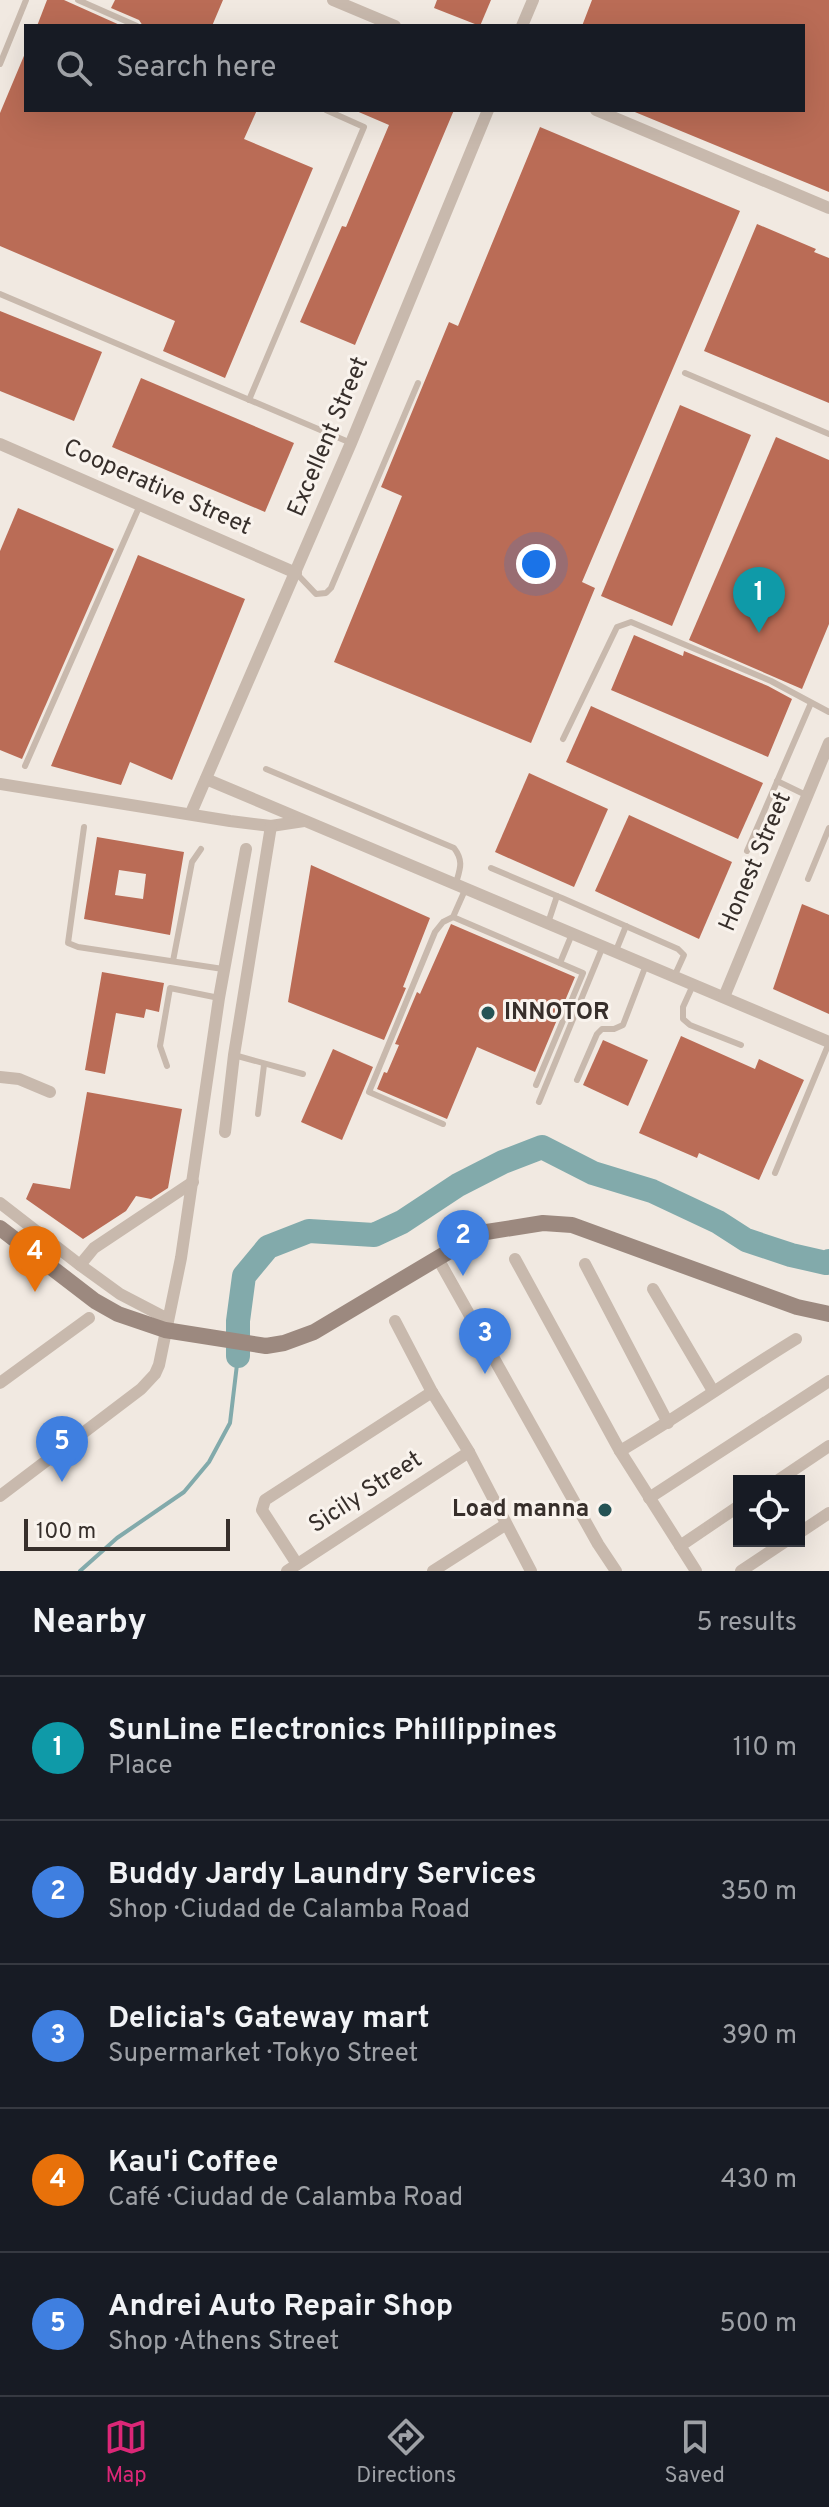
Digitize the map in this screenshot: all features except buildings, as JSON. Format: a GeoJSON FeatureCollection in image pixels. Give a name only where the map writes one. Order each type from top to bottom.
{"type":"FeatureCollection","features":[{"type":"Feature","properties":{"kind":"main road"},"geometry":{"type":"LineString","coordinates":[[0,1228],[95,1301],[118,1314],[167,1324],[194,1336],[266,1346],[314,1332],[468,1238],[497,1228],[543,1223],[572,1225],[797,1307],[829,1314]]}},
{"type":"Feature","properties":{"kind":"street"},"geometry":{"type":"LineString","coordinates":[[333,0],[390,24]]}},
{"type":"Feature","properties":{"kind":"street"},"geometry":{"type":"LineString","coordinates":[[523,24],[533,0]]}},
{"type":"Feature","properties":{"kind":"street","name":"Excellent Street"},"geometry":{"type":"LineString","coordinates":[[191,813],[351,443],[487,112]]}},
{"type":"Feature","properties":{"kind":"street"},"geometry":{"type":"LineString","coordinates":[[601,112],[829,208]]}},
{"type":"Feature","properties":{"kind":"street","name":"Cooperative Street"},"geometry":{"type":"LineString","coordinates":[[0,444],[296,573]]}},
{"type":"Feature","properties":{"kind":"street","name":"Honest Street"},"geometry":{"type":"LineString","coordinates":[[724,997],[829,743]]}},
{"type":"Feature","properties":{"kind":"street"},"geometry":{"type":"LineString","coordinates":[[206,779],[829,1042]]}},
{"type":"Feature","properties":{"kind":"street"},"geometry":{"type":"LineString","coordinates":[[0,784],[271,826],[307,821]]}},
{"type":"Feature","properties":{"kind":"street"},"geometry":{"type":"LineString","coordinates":[[225,1132],[234,1055],[271,826]]}},
{"type":"Feature","properties":{"kind":"street"},"geometry":{"type":"LineString","coordinates":[[0,1496],[148,1382],[159,1365],[181,1258],[223,969],[246,849]]}},
{"type":"Feature","properties":{"kind":"street"},"geometry":{"type":"LineString","coordinates":[[0,1077],[19,1079],[50,1092]]}},
{"type":"Feature","properties":{"kind":"street"},"geometry":{"type":"LineString","coordinates":[[80,1265],[94,1248],[193,1182]]}},
{"type":"Feature","properties":{"kind":"street"},"geometry":{"type":"LineString","coordinates":[[0,1203],[120,1294],[167,1324]]}},
{"type":"Feature","properties":{"kind":"street"},"geometry":{"type":"LineString","coordinates":[[437,1257],[616,1571]]}},
{"type":"Feature","properties":{"kind":"street"},"geometry":{"type":"LineString","coordinates":[[515,1259],[620,1451],[696,1571]]}},
{"type":"Feature","properties":{"kind":"street"},"geometry":{"type":"LineString","coordinates":[[585,1264],[668,1423]]}},
{"type":"Feature","properties":{"kind":"street"},"geometry":{"type":"LineString","coordinates":[[653,1289],[713,1391]]}},
{"type":"Feature","properties":{"kind":"street"},"geometry":{"type":"LineString","coordinates":[[0,1383],[89,1318]]}},
{"type":"Feature","properties":{"kind":"street"},"geometry":{"type":"LineString","coordinates":[[395,1321],[432,1392],[469,1452],[531,1571]]}},
{"type":"Feature","properties":{"kind":"street"},"geometry":{"type":"LineString","coordinates":[[620,1451],[796,1339]]}},
{"type":"Feature","properties":{"kind":"street"},"geometry":{"type":"LineString","coordinates":[[649,1498],[829,1381]]}},
{"type":"Feature","properties":{"kind":"street"},"geometry":{"type":"LineString","coordinates":[[292,1568],[262,1510],[265,1500],[432,1392]]}},
{"type":"Feature","properties":{"kind":"street"},"geometry":{"type":"LineString","coordinates":[[786,1475],[829,1446]]}},
{"type":"Feature","properties":{"kind":"street","name":"Sicily Street"},"geometry":{"type":"LineString","coordinates":[[292,1568],[469,1452]]}},
{"type":"Feature","properties":{"kind":"street"},"geometry":{"type":"LineString","coordinates":[[680,1546],[733,1510]]}},
{"type":"Feature","properties":{"kind":"street"},"geometry":{"type":"LineString","coordinates":[[805,1529],[829,1513]]}},
{"type":"Feature","properties":{"kind":"street"},"geometry":{"type":"LineString","coordinates":[[433,1571],[505,1525]]}},
{"type":"Feature","properties":{"kind":"street"},"geometry":{"type":"LineString","coordinates":[[741,1571],[777,1547]]}},
{"type":"Feature","properties":{"kind":"lane"},"geometry":{"type":"LineString","coordinates":[[0,64],[26,0]]}},
{"type":"Feature","properties":{"kind":"lane"},"geometry":{"type":"LineString","coordinates":[[78,0],[132,24]]}},
{"type":"Feature","properties":{"kind":"lane"},"geometry":{"type":"LineString","coordinates":[[249,400],[364,127],[330,112]]}},
{"type":"Feature","properties":{"kind":"lane"},"geometry":{"type":"LineString","coordinates":[[0,294],[351,443]]}},
{"type":"Feature","properties":{"kind":"lane"},"geometry":{"type":"LineString","coordinates":[[685,373],[829,434]]}},
{"type":"Feature","properties":{"kind":"lane"},"geometry":{"type":"LineString","coordinates":[[296,573],[316,594],[326,593],[331,588],[418,383]]}},
{"type":"Feature","properties":{"kind":"lane"},"geometry":{"type":"LineString","coordinates":[[25,766],[140,505]]}},
{"type":"Feature","properties":{"kind":"lane"},"geometry":{"type":"LineString","coordinates":[[563,739],[617,627],[631,622],[771,681],[829,712]]}},
{"type":"Feature","properties":{"kind":"lane"},"geometry":{"type":"LineString","coordinates":[[747,851],[811,703]]}},
{"type":"Feature","properties":{"kind":"lane"},"geometry":{"type":"LineString","coordinates":[[266,769],[454,848],[460,856],[461,886],[453,917],[443,922],[435,932],[369,1092],[443,1124]]}},
{"type":"Feature","properties":{"kind":"lane"},"geometry":{"type":"LineString","coordinates":[[777,781],[808,796]]}},
{"type":"Feature","properties":{"kind":"lane"},"geometry":{"type":"LineString","coordinates":[[84,827],[68,943],[223,969]]}},
{"type":"Feature","properties":{"kind":"lane"},"geometry":{"type":"LineString","coordinates":[[808,879],[829,828]]}},
{"type":"Feature","properties":{"kind":"lane"},"geometry":{"type":"LineString","coordinates":[[173,961],[192,862],[201,849]]}},
{"type":"Feature","properties":{"kind":"lane"},"geometry":{"type":"LineString","coordinates":[[491,868],[682,952],[684,955],[674,977]]}},
{"type":"Feature","properties":{"kind":"lane"},"geometry":{"type":"LineString","coordinates":[[548,923],[557,896]]}},
{"type":"Feature","properties":{"kind":"lane"},"geometry":{"type":"LineString","coordinates":[[453,917],[583,973],[536,1085]]}},
{"type":"Feature","properties":{"kind":"lane"},"geometry":{"type":"LineString","coordinates":[[615,953],[626,926]]}},
{"type":"Feature","properties":{"kind":"lane"},"geometry":{"type":"LineString","coordinates":[[560,963],[572,934]]}},
{"type":"Feature","properties":{"kind":"lane"},"geometry":{"type":"LineString","coordinates":[[539,1102],[603,946]]}},
{"type":"Feature","properties":{"kind":"lane"},"geometry":{"type":"LineString","coordinates":[[577,1080],[597,1034],[602,1029],[623,1025],[646,965]]}},
{"type":"Feature","properties":{"kind":"lane"},"geometry":{"type":"LineString","coordinates":[[693,985],[683,1007],[683,1019],[690,1025],[741,1045]]}},
{"type":"Feature","properties":{"kind":"lane"},"geometry":{"type":"LineString","coordinates":[[167,1066],[160,1046],[170,988],[219,998]]}},
{"type":"Feature","properties":{"kind":"lane"},"geometry":{"type":"LineString","coordinates":[[775,1173],[829,1042]]}},
{"type":"Feature","properties":{"kind":"lane"},"geometry":{"type":"LineString","coordinates":[[234,1055],[303,1074]]}},
{"type":"Feature","properties":{"kind":"lane"},"geometry":{"type":"LineString","coordinates":[[258,1114],[264,1065]]}},
{"type":"Feature","properties":{"kind":"waterway"},"geometry":{"type":"LineString","coordinates":[[238,1356],[238,1321],[244,1276],[268,1247],[309,1231],[374,1235],[402,1222],[458,1185],[503,1162],[542,1147],[593,1173],[652,1191],[718,1222],[746,1240],[791,1255],[826,1263],[829,1261]]}},
{"type":"Feature","properties":{"kind":"waterway"},"geometry":{"type":"LineString","coordinates":[[80,1571],[117,1538],[184,1492],[209,1462],[230,1423],[238,1356]]}},
{"type":"Feature","properties":{"kind":"place","name":"SunLine Electronics Phillippines"},"geometry":{"type":"Point","coordinates":[759,633]}},
{"type":"Feature","properties":{"kind":"place","name":"INNOTOR"},"geometry":{"type":"Point","coordinates":[488,1013]}},
{"type":"Feature","properties":{"kind":"place","name":"Buddy Jardy Laundry Services"},"geometry":{"type":"Point","coordinates":[463,1276]}},
{"type":"Feature","properties":{"kind":"place","name":"Kau'i Coffee"},"geometry":{"type":"Point","coordinates":[35,1292]}},
{"type":"Feature","properties":{"kind":"place","name":"Delicia's Gateway mart"},"geometry":{"type":"Point","coordinates":[485,1374]}},
{"type":"Feature","properties":{"kind":"place","name":"Andrei Auto Repair Shop"},"geometry":{"type":"Point","coordinates":[62,1482]}},
{"type":"Feature","properties":{"kind":"place","name":"Load manna"},"geometry":{"type":"Point","coordinates":[605,1510]}}]}
